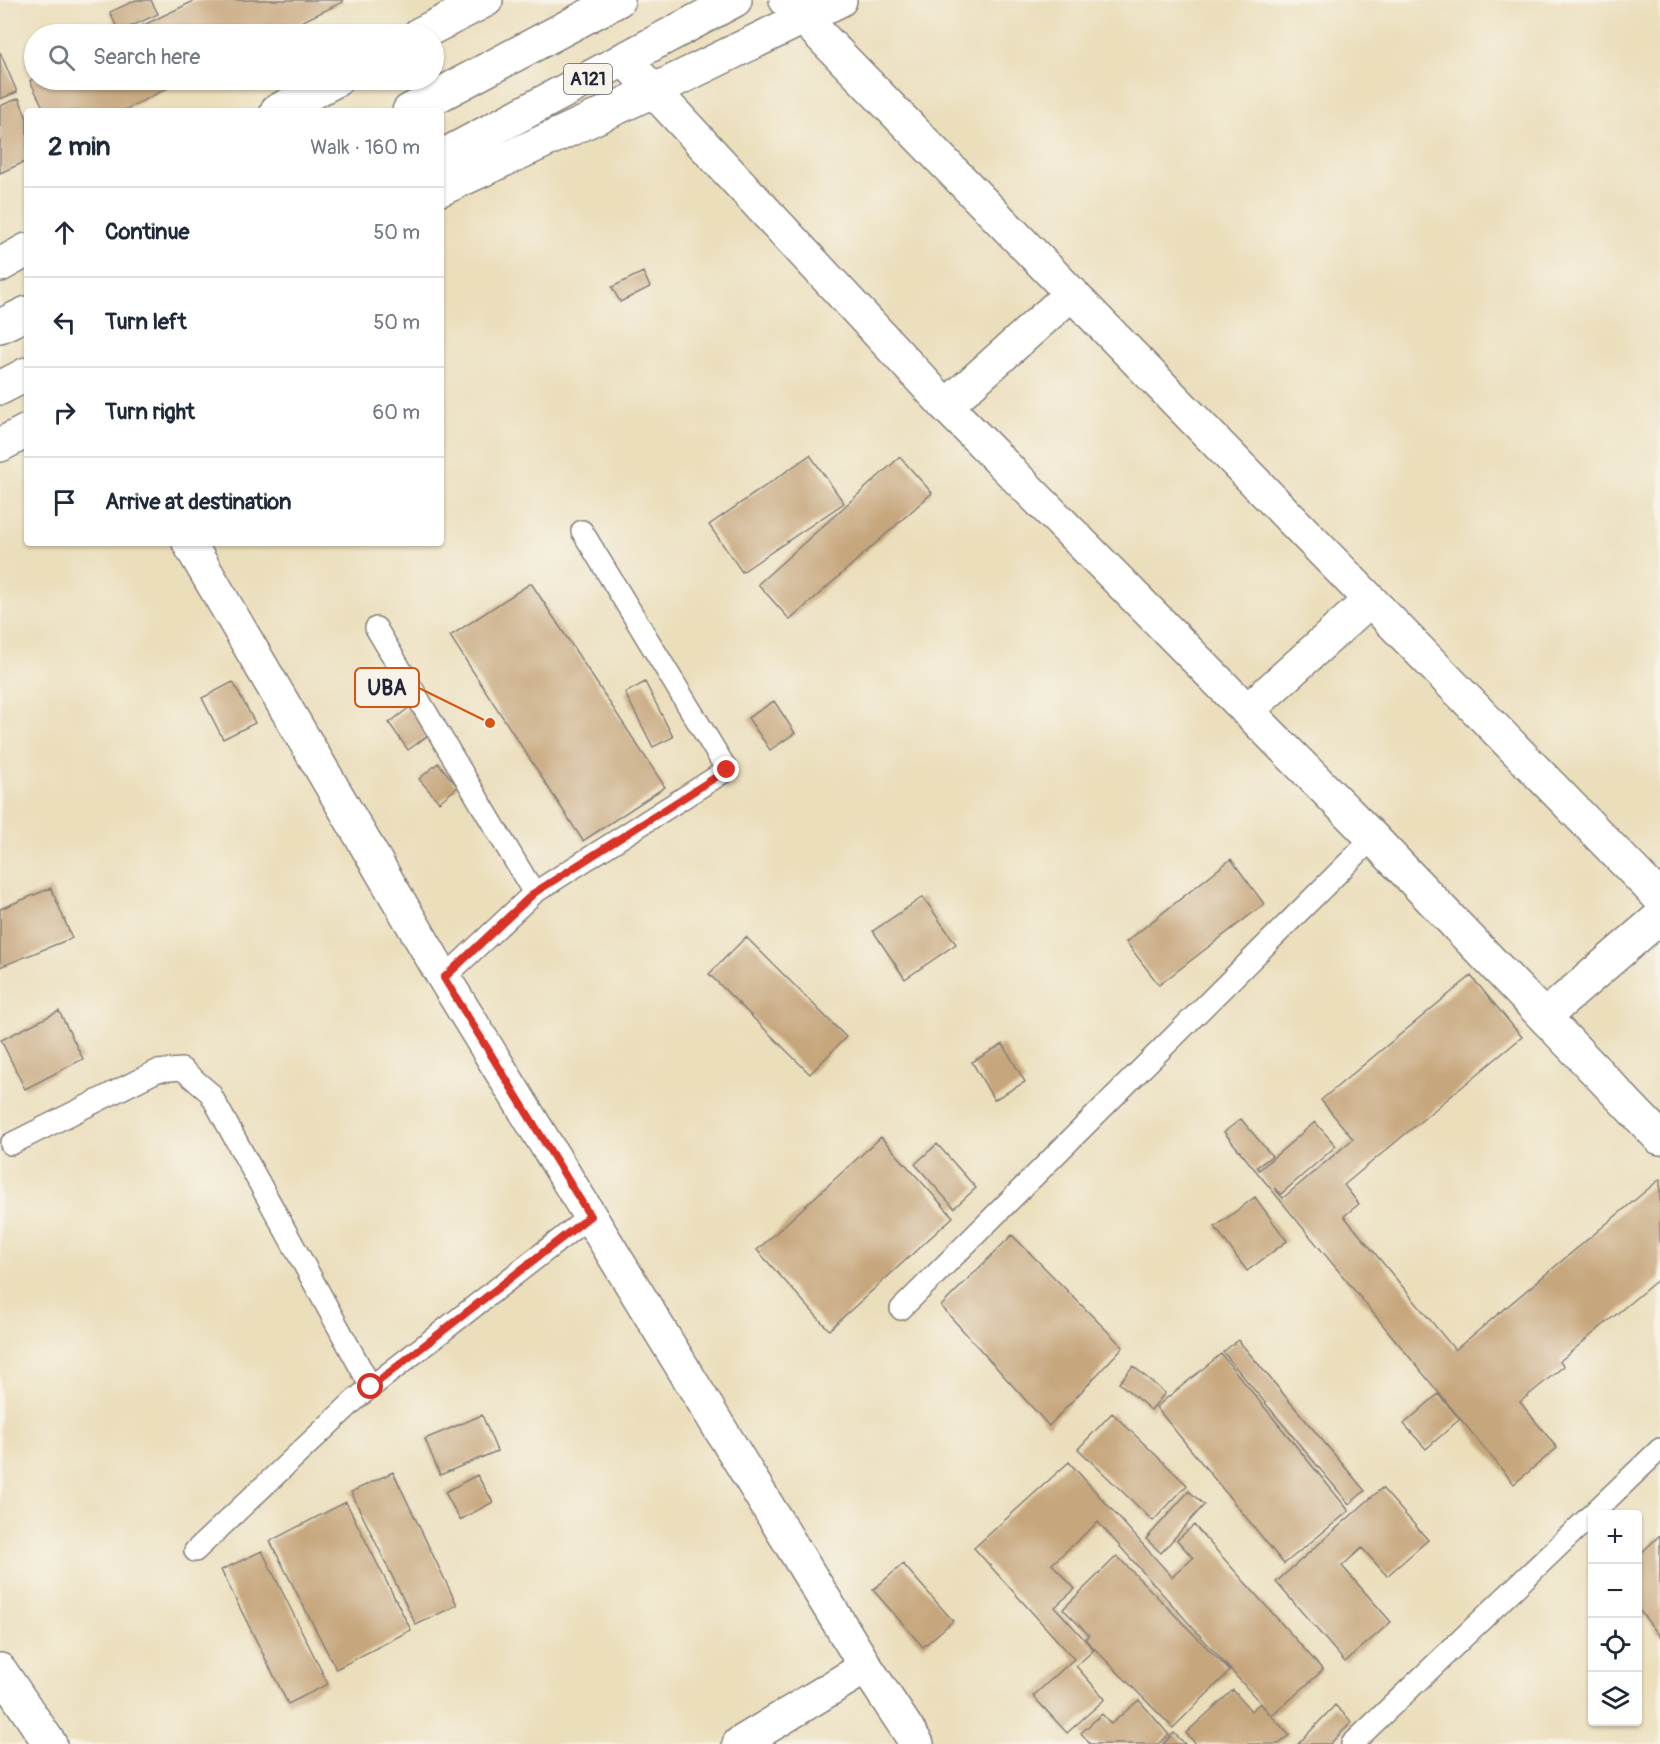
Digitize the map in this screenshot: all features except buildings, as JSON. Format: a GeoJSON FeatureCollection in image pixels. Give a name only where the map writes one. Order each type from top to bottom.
{"type":"FeatureCollection","features":[{"type":"Feature","properties":{"kind":"main road"},"geometry":{"type":"LineString","coordinates":[[439,24],[486,0]]}},
{"type":"Feature","properties":{"kind":"main road"},"geometry":{"type":"LineString","coordinates":[[415,108],[618,0]]}},
{"type":"Feature","properties":{"kind":"main road","name":"A121"},"geometry":{"type":"LineString","coordinates":[[444,155],[735,0]]}},
{"type":"Feature","properties":{"kind":"main road"},"geometry":{"type":"LineString","coordinates":[[444,188],[653,91],[795,10],[840,0]]}},
{"type":"Feature","properties":{"kind":"main road"},"geometry":{"type":"LineString","coordinates":[[795,10],[1660,898]]}},
{"type":"Feature","properties":{"kind":"main road"},"geometry":{"type":"LineString","coordinates":[[624,59],[946,406],[1373,838],[1660,1138]]}},
{"type":"Feature","properties":{"kind":"main road"},"geometry":{"type":"LineString","coordinates":[[283,108],[317,90]]}},
{"type":"Feature","properties":{"kind":"main road"},"geometry":{"type":"LineString","coordinates":[[0,265],[24,252]]}},
{"type":"Feature","properties":{"kind":"main road"},"geometry":{"type":"LineString","coordinates":[[946,406],[1072,293]]}},
{"type":"Feature","properties":{"kind":"main road"},"geometry":{"type":"LineString","coordinates":[[0,326],[24,314]]}},
{"type":"Feature","properties":{"kind":"main road"},"geometry":{"type":"LineString","coordinates":[[0,388],[24,376]]}},
{"type":"Feature","properties":{"kind":"main road"},"geometry":{"type":"LineString","coordinates":[[0,445],[24,433]]}},
{"type":"Feature","properties":{"kind":"main road"},"geometry":{"type":"LineString","coordinates":[[191,546],[444,978],[866,1667],[917,1744]]}},
{"type":"Feature","properties":{"kind":"main road"},"geometry":{"type":"LineString","coordinates":[[1247,711],[1370,600]]}},
{"type":"Feature","properties":{"kind":"main road"},"geometry":{"type":"LineString","coordinates":[[1544,1017],[1660,917]]}},
{"type":"Feature","properties":{"kind":"main road"},"geometry":{"type":"LineString","coordinates":[[739,1744],[866,1667]]}},
{"type":"Feature","properties":{"kind":"main road"},"geometry":{"type":"LineString","coordinates":[[0,1670],[50,1744]]}},
{"type":"Feature","properties":{"kind":"lane"},"geometry":{"type":"LineString","coordinates":[[444,978],[534,893],[727,770],[582,531]]}},
{"type":"Feature","properties":{"kind":"lane"},"geometry":{"type":"LineString","coordinates":[[376,628],[534,893]]}},
{"type":"Feature","properties":{"kind":"lane"},"geometry":{"type":"LineString","coordinates":[[901,1309],[1373,838]]}},
{"type":"Feature","properties":{"kind":"lane"},"geometry":{"type":"LineString","coordinates":[[11,1144],[157,1071],[182,1069],[210,1093],[371,1387]]}},
{"type":"Feature","properties":{"kind":"lane"},"geometry":{"type":"LineString","coordinates":[[195,1551],[371,1387],[590,1216]]}},
{"type":"Feature","properties":{"kind":"lane"},"geometry":{"type":"LineString","coordinates":[[1352,1744],[1660,1449]]}},
{"type":"Feature","properties":{"kind":"place","name":"UBA"},"geometry":{"type":"Point","coordinates":[490,723]}},
{"type":"Feature","properties":{"kind":"route"},"geometry":{"type":"LineString","coordinates":[[371,1387],[590,1216],[444,978],[534,893],[727,770]]}}]}
